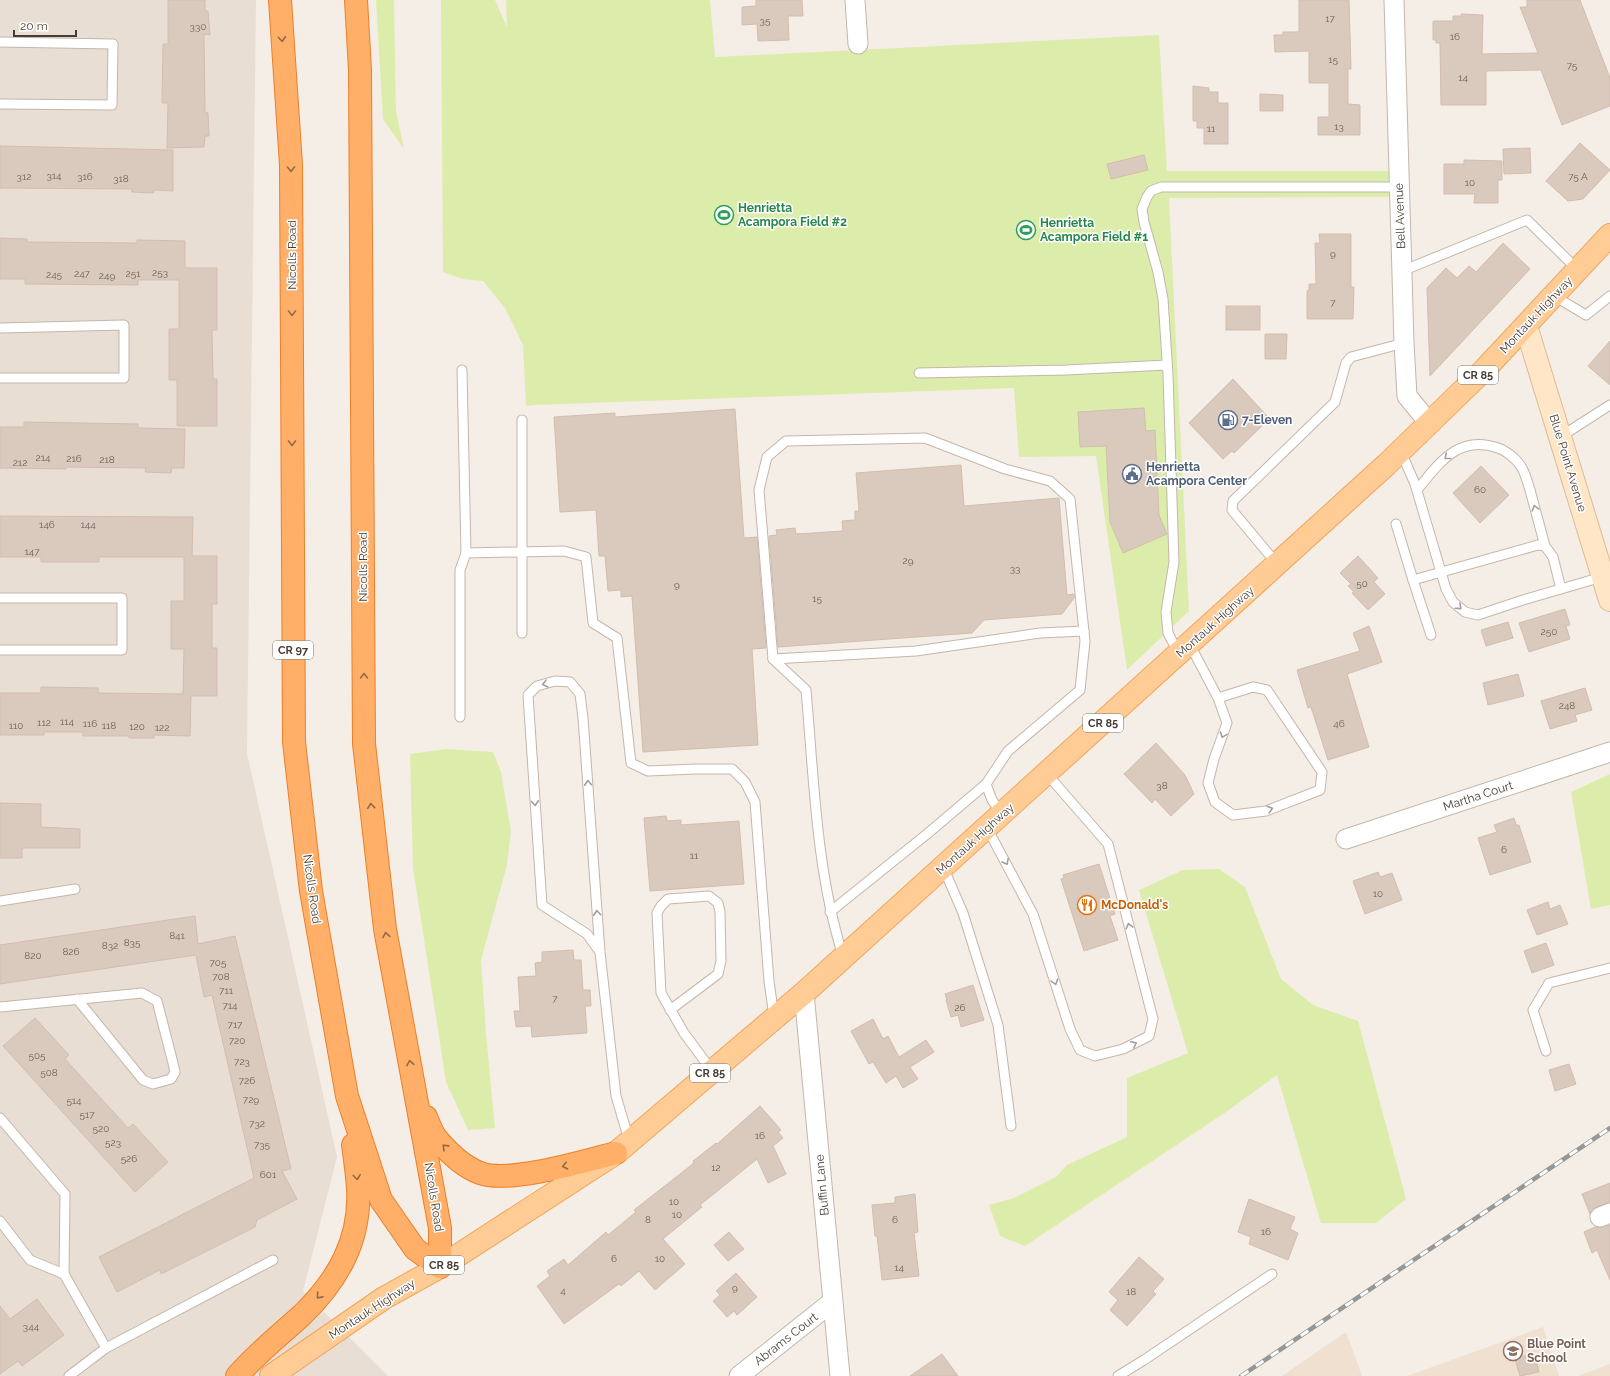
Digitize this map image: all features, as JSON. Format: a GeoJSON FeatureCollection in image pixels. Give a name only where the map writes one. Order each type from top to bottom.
{"type":"FeatureCollection","features":[{"type":"Feature","properties":{"kind":"highway","name":"Nicolls Road"},"geometry":{"type":"LineString","coordinates":[[280,0],[291,165],[294,742],[311,891],[347,1096],[381,1200],[415,1249],[440,1267]]}},
{"type":"Feature","properties":{"kind":"highway","name":"Nicolls Road"},"geometry":{"type":"LineString","coordinates":[[356,0],[360,78],[364,744],[385,929],[440,1228],[440,1267]]}},
{"type":"Feature","properties":{"kind":"highway"},"geometry":{"type":"LineString","coordinates":[[416,1095],[436,1138],[463,1163],[481,1173],[500,1176],[533,1173],[623,1148]]}},
{"type":"Feature","properties":{"kind":"highway"},"geometry":{"type":"LineString","coordinates":[[238,1376],[249,1362],[303,1313],[333,1280],[349,1250],[356,1221],[358,1189],[347,1096]]}},
{"type":"Feature","properties":{"kind":"main road","name":"Montauk Highway"},"geometry":{"type":"LineString","coordinates":[[804,993],[1401,452],[1526,326],[1610,235]]}},
{"type":"Feature","properties":{"kind":"main road","name":"CR 85"},"geometry":{"type":"LineString","coordinates":[[623,1148],[804,993]]}},
{"type":"Feature","properties":{"kind":"main road","name":"Montauk Highway"},"geometry":{"type":"LineString","coordinates":[[271,1376],[384,1298],[440,1267],[623,1148]]}},
{"type":"Feature","properties":{"kind":"street"},"geometry":{"type":"LineString","coordinates":[[855,0],[858,44]]}},
{"type":"Feature","properties":{"kind":"street","name":"Bell Avenue"},"geometry":{"type":"LineString","coordinates":[[1394,0],[1404,343],[1407,396],[1430,424]]}},
{"type":"Feature","properties":{"kind":"street","name":"Blue Point Avenue"},"geometry":{"type":"LineString","coordinates":[[1526,326],[1610,600]]}},
{"type":"Feature","properties":{"kind":"street","name":"Martha Court"},"geometry":{"type":"LineString","coordinates":[[1346,839],[1610,752]]}},
{"type":"Feature","properties":{"kind":"street","name":"Buffin Lane"},"geometry":{"type":"LineString","coordinates":[[804,993],[840,1376]]}},
{"type":"Feature","properties":{"kind":"street","name":"Abrams Court"},"geometry":{"type":"LineString","coordinates":[[739,1376],[832,1302]]}},
{"type":"Feature","properties":{"kind":"lane"},"geometry":{"type":"LineString","coordinates":[[0,42],[113,44],[112,105],[0,104]]}},
{"type":"Feature","properties":{"kind":"lane"},"geometry":{"type":"LineString","coordinates":[[1218,698],[1253,686],[1267,690],[1322,772],[1320,790],[1266,811],[1234,815],[1215,802],[1208,783],[1214,759],[1227,724],[1218,698],[1184,649],[1168,633],[1166,612],[1174,562],[1167,365],[1163,299],[1158,272],[1144,222],[1142,209],[1147,196],[1151,191],[1161,187],[1399,186]]}},
{"type":"Feature","properties":{"kind":"lane"},"geometry":{"type":"LineString","coordinates":[[1402,271],[1527,220],[1578,270]]}},
{"type":"Feature","properties":{"kind":"lane"},"geometry":{"type":"LineString","coordinates":[[1554,296],[1586,315],[1610,296]]}},
{"type":"Feature","properties":{"kind":"lane"},"geometry":{"type":"LineString","coordinates":[[0,328],[124,325],[124,378],[0,378]]}},
{"type":"Feature","properties":{"kind":"lane"},"geometry":{"type":"LineString","coordinates":[[1278,565],[1232,510],[1233,501],[1335,402],[1346,362],[1351,357],[1404,343]]}},
{"type":"Feature","properties":{"kind":"lane"},"geometry":{"type":"LineString","coordinates":[[919,373],[1066,370],[1167,365]]}},
{"type":"Feature","properties":{"kind":"lane"},"geometry":{"type":"LineString","coordinates":[[460,717],[460,570],[466,553],[462,370]]}},
{"type":"Feature","properties":{"kind":"lane"},"geometry":{"type":"LineString","coordinates":[[1560,437],[1610,405]]}},
{"type":"Feature","properties":{"kind":"lane"},"geometry":{"type":"LineString","coordinates":[[522,420],[522,633]]}},
{"type":"Feature","properties":{"kind":"lane"},"geometry":{"type":"LineString","coordinates":[[830,912],[927,834],[986,784],[1008,751],[1080,690],[1085,641],[1070,499],[1050,480],[1005,469],[925,438],[786,441],[767,457],[759,490],[773,659],[806,690],[822,864],[830,912],[844,957]]}},
{"type":"Feature","properties":{"kind":"lane"},"geometry":{"type":"LineString","coordinates":[[1417,490],[1444,459],[1459,448],[1470,444],[1488,444],[1501,449],[1511,456],[1523,469],[1545,546],[1553,558],[1562,588]]}},
{"type":"Feature","properties":{"kind":"lane"},"geometry":{"type":"LineString","coordinates":[[1401,452],[1407,463],[1417,490],[1446,589],[1453,602],[1465,612],[1478,616],[1523,600],[1602,577]]}},
{"type":"Feature","properties":{"kind":"lane"},"geometry":{"type":"LineString","coordinates":[[1396,524],[1430,635]]}},
{"type":"Feature","properties":{"kind":"lane"},"geometry":{"type":"LineString","coordinates":[[1414,580],[1532,546],[1545,546]]}},
{"type":"Feature","properties":{"kind":"lane"},"geometry":{"type":"LineString","coordinates":[[466,553],[564,551],[586,558],[593,623],[617,638],[631,763],[648,771],[732,769],[745,782],[754,802],[769,981],[774,1018]]}},
{"type":"Feature","properties":{"kind":"lane"},"geometry":{"type":"LineString","coordinates":[[0,598],[122,598],[122,650],[0,650]]}},
{"type":"Feature","properties":{"kind":"lane"},"geometry":{"type":"LineString","coordinates":[[773,659],[916,651],[1040,633],[1084,631]]}},
{"type":"Feature","properties":{"kind":"lane"},"geometry":{"type":"LineString","coordinates":[[600,952],[587,934],[542,905],[528,695],[537,686],[555,681],[570,682],[580,694],[600,952],[623,1148]]}},
{"type":"Feature","properties":{"kind":"lane"},"geometry":{"type":"LineString","coordinates":[[986,784],[992,800],[994,821],[1034,914],[1070,1029],[1080,1050],[1095,1056],[1123,1049],[1149,1036],[1153,1018],[1108,844],[1047,774]]}},
{"type":"Feature","properties":{"kind":"lane"},"geometry":{"type":"LineString","coordinates":[[944,867],[963,913],[998,1025],[1011,1126]]}},
{"type":"Feature","properties":{"kind":"lane"},"geometry":{"type":"LineString","coordinates":[[0,901],[75,889]]}},
{"type":"Feature","properties":{"kind":"lane"},"geometry":{"type":"LineString","coordinates":[[670,1010],[718,974],[722,961],[720,912],[718,903],[709,896],[668,899],[657,913],[661,993],[670,1010],[712,1071]]}},
{"type":"Feature","properties":{"kind":"lane"},"geometry":{"type":"LineString","coordinates":[[1546,1051],[1533,1010],[1549,983],[1610,968]]}},
{"type":"Feature","properties":{"kind":"lane"},"geometry":{"type":"LineString","coordinates":[[0,1007],[78,999],[142,993],[157,1001],[175,1072],[171,1079],[153,1084],[143,1080],[78,999]]}},
{"type":"Feature","properties":{"kind":"lane"},"geometry":{"type":"LineString","coordinates":[[0,1118],[65,1194],[64,1274],[106,1348]]}},
{"type":"Feature","properties":{"kind":"lane"},"geometry":{"type":"LineString","coordinates":[[0,1222],[30,1260],[64,1274]]}},
{"type":"Feature","properties":{"kind":"lane"},"geometry":{"type":"LineString","coordinates":[[69,1376],[106,1348],[273,1260]]}},
{"type":"Feature","properties":{"kind":"lane"},"geometry":{"type":"LineString","coordinates":[[1118,1376],[1272,1274]]}},
{"type":"Feature","properties":{"kind":"shaded area"},"geometry":{"type":"Polygon","coordinates":[[[0,0],[256,0],[247,753],[337,1157],[303,1291],[388,1376],[0,1376],[0,0]]]}},
{"type":"Feature","properties":{"kind":"shaded area","name":"Blue Point School"},"geometry":{"type":"Polygon","coordinates":[[[1543,1327],[1559,1376],[1407,1376],[1543,1327]]]}},
{"type":"Feature","properties":{"kind":"shaded area"},"geometry":{"type":"Polygon","coordinates":[[[1346,1332],[1362,1376],[1282,1376],[1346,1332]]]}},
{"type":"Feature","properties":{"kind":"shaded area","name":"Blue Point School"},"geometry":{"type":"Polygon","coordinates":[[[1610,1364],[1610,1376],[1578,1376],[1610,1364]]]}},
{"type":"Feature","properties":{"kind":"green space"},"geometry":{"type":"Polygon","coordinates":[[[376,0],[394,0],[396,112],[404,149],[383,119],[376,0]]]}},
{"type":"Feature","properties":{"kind":"green space"},"geometry":{"type":"Polygon","coordinates":[[[441,0],[495,0],[507,27],[506,0],[710,0],[715,57],[1159,35],[1167,171],[1392,171],[1392,197],[1169,198],[1189,611],[1127,670],[1096,456],[1019,457],[1014,388],[526,406],[523,345],[505,308],[483,281],[462,279],[443,272],[441,0]]]}},
{"type":"Feature","properties":{"kind":"green space"},"geometry":{"type":"Polygon","coordinates":[[[446,749],[493,752],[501,772],[511,831],[507,865],[481,960],[495,1128],[468,1130],[446,1082],[413,868],[410,754],[446,749]]]}},
{"type":"Feature","properties":{"kind":"green space"},"geometry":{"type":"Polygon","coordinates":[[[1610,774],[1610,905],[1591,909],[1571,792],[1610,774]]]}},
{"type":"Feature","properties":{"kind":"green space"},"geometry":{"type":"Polygon","coordinates":[[[1219,869],[1245,887],[1281,979],[1313,1005],[1358,1021],[1406,1199],[1376,1223],[1321,1223],[1277,1075],[1226,1112],[1025,1246],[1000,1236],[989,1205],[1014,1198],[1056,1177],[1067,1165],[1127,1137],[1127,1078],[1188,1053],[1139,890],[1183,870],[1219,869]]]}},
{"type":"Feature","properties":{"kind":"building"},"geometry":{"type":"Polygon","coordinates":[[[168,0],[205,0],[205,11],[208,11],[210,35],[204,34],[205,112],[208,113],[209,136],[205,136],[204,147],[167,148],[168,103],[162,103],[163,44],[168,44],[168,0]]]}},
{"type":"Feature","properties":{"kind":"building"},"geometry":{"type":"Polygon","coordinates":[[[756,0],[802,0],[803,16],[788,16],[789,40],[758,41],[757,24],[742,25],[742,7],[756,6],[756,0]]]}},
{"type":"Feature","properties":{"kind":"building"},"geometry":{"type":"Polygon","coordinates":[[[1299,0],[1349,0],[1351,69],[1348,69],[1348,104],[1360,105],[1360,135],[1318,135],[1318,117],[1329,117],[1329,83],[1309,83],[1309,51],[1275,52],[1274,35],[1283,35],[1283,32],[1299,32],[1299,0]]]}},
{"type":"Feature","properties":{"kind":"building"},"geometry":{"type":"Polygon","coordinates":[[[1527,0],[1580,0],[1610,78],[1610,106],[1562,125],[1541,70],[1486,71],[1486,105],[1441,105],[1440,43],[1436,43],[1436,40],[1433,40],[1433,21],[1453,21],[1453,16],[1461,16],[1461,14],[1483,15],[1482,54],[1538,53],[1520,7],[1527,7],[1527,0]]]}},
{"type":"Feature","properties":{"kind":"building"},"geometry":{"type":"Polygon","coordinates":[[[1193,86],[1209,88],[1209,92],[1218,92],[1218,103],[1228,103],[1228,144],[1204,144],[1204,128],[1197,128],[1197,121],[1193,121],[1193,86]]]}},
{"type":"Feature","properties":{"kind":"building"},"geometry":{"type":"Polygon","coordinates":[[[1260,94],[1283,95],[1283,111],[1260,111],[1260,94]]]}},
{"type":"Feature","properties":{"kind":"building"},"geometry":{"type":"Polygon","coordinates":[[[1580,143],[1610,170],[1583,199],[1568,201],[1546,181],[1580,143]]]}},
{"type":"Feature","properties":{"kind":"building"},"geometry":{"type":"Polygon","coordinates":[[[0,146],[173,150],[173,191],[154,190],[153,193],[132,192],[132,189],[0,188],[0,146]]]}},
{"type":"Feature","properties":{"kind":"building"},"geometry":{"type":"Polygon","coordinates":[[[1530,148],[1531,173],[1504,174],[1503,149],[1530,148]]]}},
{"type":"Feature","properties":{"kind":"building"},"geometry":{"type":"Polygon","coordinates":[[[1144,155],[1148,170],[1111,179],[1107,164],[1144,155]]]}},
{"type":"Feature","properties":{"kind":"building"},"geometry":{"type":"Polygon","coordinates":[[[1464,160],[1502,161],[1502,180],[1498,180],[1498,203],[1474,203],[1475,194],[1444,194],[1444,164],[1464,164],[1464,160]]]}},
{"type":"Feature","properties":{"kind":"building"},"geometry":{"type":"Polygon","coordinates":[[[1319,234],[1351,234],[1351,287],[1354,287],[1353,319],[1307,319],[1307,291],[1309,290],[1309,284],[1316,284],[1315,243],[1320,243],[1319,234]]]}},
{"type":"Feature","properties":{"kind":"building"},"geometry":{"type":"Polygon","coordinates":[[[0,238],[27,239],[27,242],[137,243],[137,240],[185,241],[185,268],[217,268],[217,330],[212,330],[213,379],[217,379],[217,426],[177,426],[177,380],[169,380],[169,329],[179,329],[179,280],[138,280],[138,285],[25,284],[25,279],[0,279],[0,238]]]}},
{"type":"Feature","properties":{"kind":"building"},"geometry":{"type":"Polygon","coordinates":[[[1503,243],[1530,269],[1430,376],[1427,288],[1446,268],[1457,278],[1469,266],[1476,272],[1503,243]]]}},
{"type":"Feature","properties":{"kind":"building"},"geometry":{"type":"Polygon","coordinates":[[[1226,306],[1260,306],[1260,330],[1226,330],[1226,306]]]}},
{"type":"Feature","properties":{"kind":"building"},"geometry":{"type":"Polygon","coordinates":[[[1265,334],[1287,334],[1286,359],[1265,359],[1265,334]]]}},
{"type":"Feature","properties":{"kind":"building"},"geometry":{"type":"Polygon","coordinates":[[[1610,341],[1610,385],[1588,366],[1610,341]]]}},
{"type":"Feature","properties":{"kind":"building","name":"7-Eleven"},"geometry":{"type":"Polygon","coordinates":[[[1233,379],[1268,417],[1260,424],[1262,426],[1234,453],[1232,451],[1223,459],[1189,423],[1233,379]]]}},
{"type":"Feature","properties":{"kind":"building","name":"Henrietta Acampora Center"},"geometry":{"type":"Polygon","coordinates":[[[1144,408],[1146,431],[1155,430],[1159,515],[1167,534],[1123,553],[1110,522],[1106,446],[1080,447],[1078,412],[1144,408]]]}},
{"type":"Feature","properties":{"kind":"building"},"geometry":{"type":"Polygon","coordinates":[[[735,409],[744,538],[757,537],[766,648],[752,649],[758,745],[643,752],[632,596],[621,597],[621,590],[608,591],[605,556],[599,556],[596,510],[560,512],[554,417],[615,413],[615,417],[735,409]]]}},
{"type":"Feature","properties":{"kind":"building"},"geometry":{"type":"Polygon","coordinates":[[[24,422],[138,424],[138,428],[185,429],[184,468],[172,468],[171,473],[145,472],[146,468],[0,468],[0,427],[24,427],[24,422]]]}},
{"type":"Feature","properties":{"kind":"building"},"geometry":{"type":"Polygon","coordinates":[[[961,465],[964,506],[1059,498],[1067,595],[1074,594],[1074,598],[1062,614],[984,620],[972,633],[778,647],[769,536],[777,535],[776,530],[795,528],[796,534],[843,531],[842,521],[855,520],[855,511],[859,511],[856,473],[961,465]]]}},
{"type":"Feature","properties":{"kind":"building"},"geometry":{"type":"Polygon","coordinates":[[[1481,466],[1509,495],[1480,523],[1453,493],[1481,466]]]}},
{"type":"Feature","properties":{"kind":"building"},"geometry":{"type":"Polygon","coordinates":[[[0,516],[193,517],[192,556],[217,556],[217,604],[212,604],[212,648],[217,648],[217,696],[191,696],[190,736],[154,735],[154,738],[129,738],[129,736],[83,736],[83,732],[44,732],[44,735],[0,735],[0,693],[41,693],[41,687],[98,688],[98,693],[183,694],[184,649],[171,649],[171,601],[184,601],[184,557],[99,557],[99,562],[41,562],[41,557],[0,557],[0,516]]]}},
{"type":"Feature","properties":{"kind":"building"},"geometry":{"type":"Polygon","coordinates":[[[1358,556],[1378,578],[1374,582],[1385,594],[1368,610],[1352,593],[1354,592],[1348,586],[1351,584],[1340,573],[1358,556]]]}},
{"type":"Feature","properties":{"kind":"building"},"geometry":{"type":"Polygon","coordinates":[[[1565,609],[1570,625],[1566,626],[1570,639],[1529,652],[1519,623],[1565,609]]]}},
{"type":"Feature","properties":{"kind":"building"},"geometry":{"type":"Polygon","coordinates":[[[1508,622],[1513,638],[1486,646],[1481,630],[1508,622]]]}},
{"type":"Feature","properties":{"kind":"building"},"geometry":{"type":"Polygon","coordinates":[[[1369,626],[1382,662],[1347,674],[1369,747],[1328,760],[1311,707],[1308,708],[1297,670],[1360,651],[1353,633],[1369,626]]]}},
{"type":"Feature","properties":{"kind":"building"},"geometry":{"type":"Polygon","coordinates":[[[1518,674],[1524,696],[1488,705],[1483,683],[1518,674]]]}},
{"type":"Feature","properties":{"kind":"building"},"geometry":{"type":"Polygon","coordinates":[[[1585,688],[1592,710],[1575,715],[1577,721],[1550,729],[1541,701],[1585,688]]]}},
{"type":"Feature","properties":{"kind":"building"},"geometry":{"type":"Polygon","coordinates":[[[1156,743],[1185,775],[1194,794],[1171,816],[1155,799],[1152,803],[1124,774],[1156,743]]]}},
{"type":"Feature","properties":{"kind":"building"},"geometry":{"type":"Polygon","coordinates":[[[0,803],[41,804],[41,827],[80,829],[80,848],[22,848],[22,858],[0,858],[0,803]]]}},
{"type":"Feature","properties":{"kind":"building"},"geometry":{"type":"Polygon","coordinates":[[[666,816],[667,821],[681,820],[681,825],[739,821],[744,884],[650,891],[644,818],[666,816]]]}},
{"type":"Feature","properties":{"kind":"building"},"geometry":{"type":"Polygon","coordinates":[[[1514,818],[1516,825],[1519,825],[1531,862],[1490,875],[1478,838],[1497,832],[1494,825],[1514,818]]]}},
{"type":"Feature","properties":{"kind":"building"},"geometry":{"type":"Polygon","coordinates":[[[1099,864],[1115,914],[1110,916],[1118,940],[1084,951],[1061,879],[1064,878],[1063,875],[1099,864]]]}},
{"type":"Feature","properties":{"kind":"building"},"geometry":{"type":"Polygon","coordinates":[[[1378,872],[1380,877],[1392,873],[1402,900],[1365,914],[1353,881],[1378,872]]]}},
{"type":"Feature","properties":{"kind":"building"},"geometry":{"type":"Polygon","coordinates":[[[1548,902],[1550,909],[1560,905],[1568,924],[1537,935],[1527,910],[1548,902]]]}},
{"type":"Feature","properties":{"kind":"building"},"geometry":{"type":"Polygon","coordinates":[[[195,916],[198,944],[235,936],[291,1169],[282,1171],[297,1199],[257,1220],[255,1227],[161,1274],[160,1270],[117,1292],[99,1257],[254,1178],[212,995],[204,997],[196,955],[0,984],[0,945],[195,916]]]}},
{"type":"Feature","properties":{"kind":"building"},"geometry":{"type":"Polygon","coordinates":[[[1546,943],[1554,965],[1532,973],[1524,951],[1546,943]]]}},
{"type":"Feature","properties":{"kind":"building"},"geometry":{"type":"Polygon","coordinates":[[[573,950],[574,960],[581,960],[583,990],[590,990],[591,1006],[585,1006],[587,1033],[532,1037],[531,1026],[516,1027],[514,1011],[520,1011],[518,977],[536,976],[535,963],[542,962],[542,952],[573,950]]]}},
{"type":"Feature","properties":{"kind":"building"},"geometry":{"type":"Polygon","coordinates":[[[973,985],[984,1020],[961,1027],[958,1015],[951,1017],[945,994],[973,985]]]}},
{"type":"Feature","properties":{"kind":"building"},"geometry":{"type":"Polygon","coordinates":[[[35,1018],[69,1055],[65,1059],[128,1128],[133,1124],[168,1162],[135,1192],[3,1046],[35,1018]]]}},
{"type":"Feature","properties":{"kind":"building"},"geometry":{"type":"Polygon","coordinates":[[[873,1019],[883,1039],[888,1036],[899,1057],[926,1040],[934,1052],[910,1067],[918,1079],[903,1088],[896,1076],[886,1083],[873,1062],[869,1064],[851,1031],[873,1019]]]}},
{"type":"Feature","properties":{"kind":"building"},"geometry":{"type":"Polygon","coordinates":[[[1569,1064],[1576,1084],[1555,1091],[1549,1070],[1569,1064]]]}},
{"type":"Feature","properties":{"kind":"building"},"geometry":{"type":"Polygon","coordinates":[[[760,1106],[781,1130],[778,1132],[783,1138],[773,1146],[786,1174],[768,1183],[757,1159],[700,1205],[702,1207],[663,1239],[685,1264],[655,1290],[639,1271],[621,1286],[619,1284],[564,1324],[537,1286],[550,1276],[547,1271],[564,1259],[568,1265],[606,1232],[608,1235],[636,1212],[634,1210],[694,1163],[693,1161],[716,1143],[717,1144],[760,1106]]]}},
{"type":"Feature","properties":{"kind":"building"},"geometry":{"type":"Polygon","coordinates":[[[1610,1183],[1610,1202],[1596,1207],[1590,1214],[1582,1194],[1610,1183]]]}},
{"type":"Feature","properties":{"kind":"building"},"geometry":{"type":"Polygon","coordinates":[[[915,1194],[918,1232],[914,1233],[919,1276],[882,1280],[872,1205],[895,1203],[895,1197],[915,1194]]]}},
{"type":"Feature","properties":{"kind":"building"},"geometry":{"type":"Polygon","coordinates":[[[1249,1199],[1295,1217],[1290,1229],[1298,1233],[1288,1260],[1249,1244],[1251,1237],[1238,1232],[1249,1199]]]}},
{"type":"Feature","properties":{"kind":"building"},"geometry":{"type":"Polygon","coordinates":[[[1610,1225],[1610,1280],[1597,1250],[1592,1253],[1584,1232],[1595,1227],[1599,1228],[1610,1225]]]}},
{"type":"Feature","properties":{"kind":"building"},"geometry":{"type":"Polygon","coordinates":[[[729,1232],[744,1249],[728,1261],[714,1245],[729,1232]]]}},
{"type":"Feature","properties":{"kind":"building"},"geometry":{"type":"Polygon","coordinates":[[[1139,1257],[1164,1279],[1153,1291],[1156,1294],[1127,1326],[1110,1310],[1118,1300],[1109,1292],[1139,1257]]]}},
{"type":"Feature","properties":{"kind":"building"},"geometry":{"type":"Polygon","coordinates":[[[736,1273],[757,1297],[737,1315],[734,1311],[727,1317],[713,1301],[720,1295],[716,1291],[736,1273]]]}},
{"type":"Feature","properties":{"kind":"building"},"geometry":{"type":"Polygon","coordinates":[[[37,1299],[64,1335],[22,1366],[18,1361],[0,1374],[0,1306],[10,1319],[37,1299]]]}},
{"type":"Feature","properties":{"kind":"building"},"geometry":{"type":"Polygon","coordinates":[[[1534,1353],[1539,1372],[1520,1376],[1515,1359],[1534,1353]]]}},
{"type":"Feature","properties":{"kind":"building"},"geometry":{"type":"Polygon","coordinates":[[[942,1354],[958,1376],[910,1376],[942,1354]]]}},
{"type":"Feature","properties":{"kind":"railway"},"geometry":{"type":"LineString","coordinates":[[1241,1376],[1610,1128]]}},
{"type":"Feature","properties":{"kind":"place","name":"Henrietta Acampora Field #2"},"geometry":{"type":"Point","coordinates":[724,215]}},
{"type":"Feature","properties":{"kind":"place","name":"Henrietta Acampora Field #1"},"geometry":{"type":"Point","coordinates":[1026,230]}},
{"type":"Feature","properties":{"kind":"place","name":"7-Eleven"},"geometry":{"type":"Point","coordinates":[1228,420]}},
{"type":"Feature","properties":{"kind":"place","name":"Henrietta Acampora Center"},"geometry":{"type":"Point","coordinates":[1132,474]}},
{"type":"Feature","properties":{"kind":"place","name":"McDonald's"},"geometry":{"type":"Point","coordinates":[1087,905]}},
{"type":"Feature","properties":{"kind":"place","name":"Blue Point School"},"geometry":{"type":"Point","coordinates":[1513,1351]}}]}
